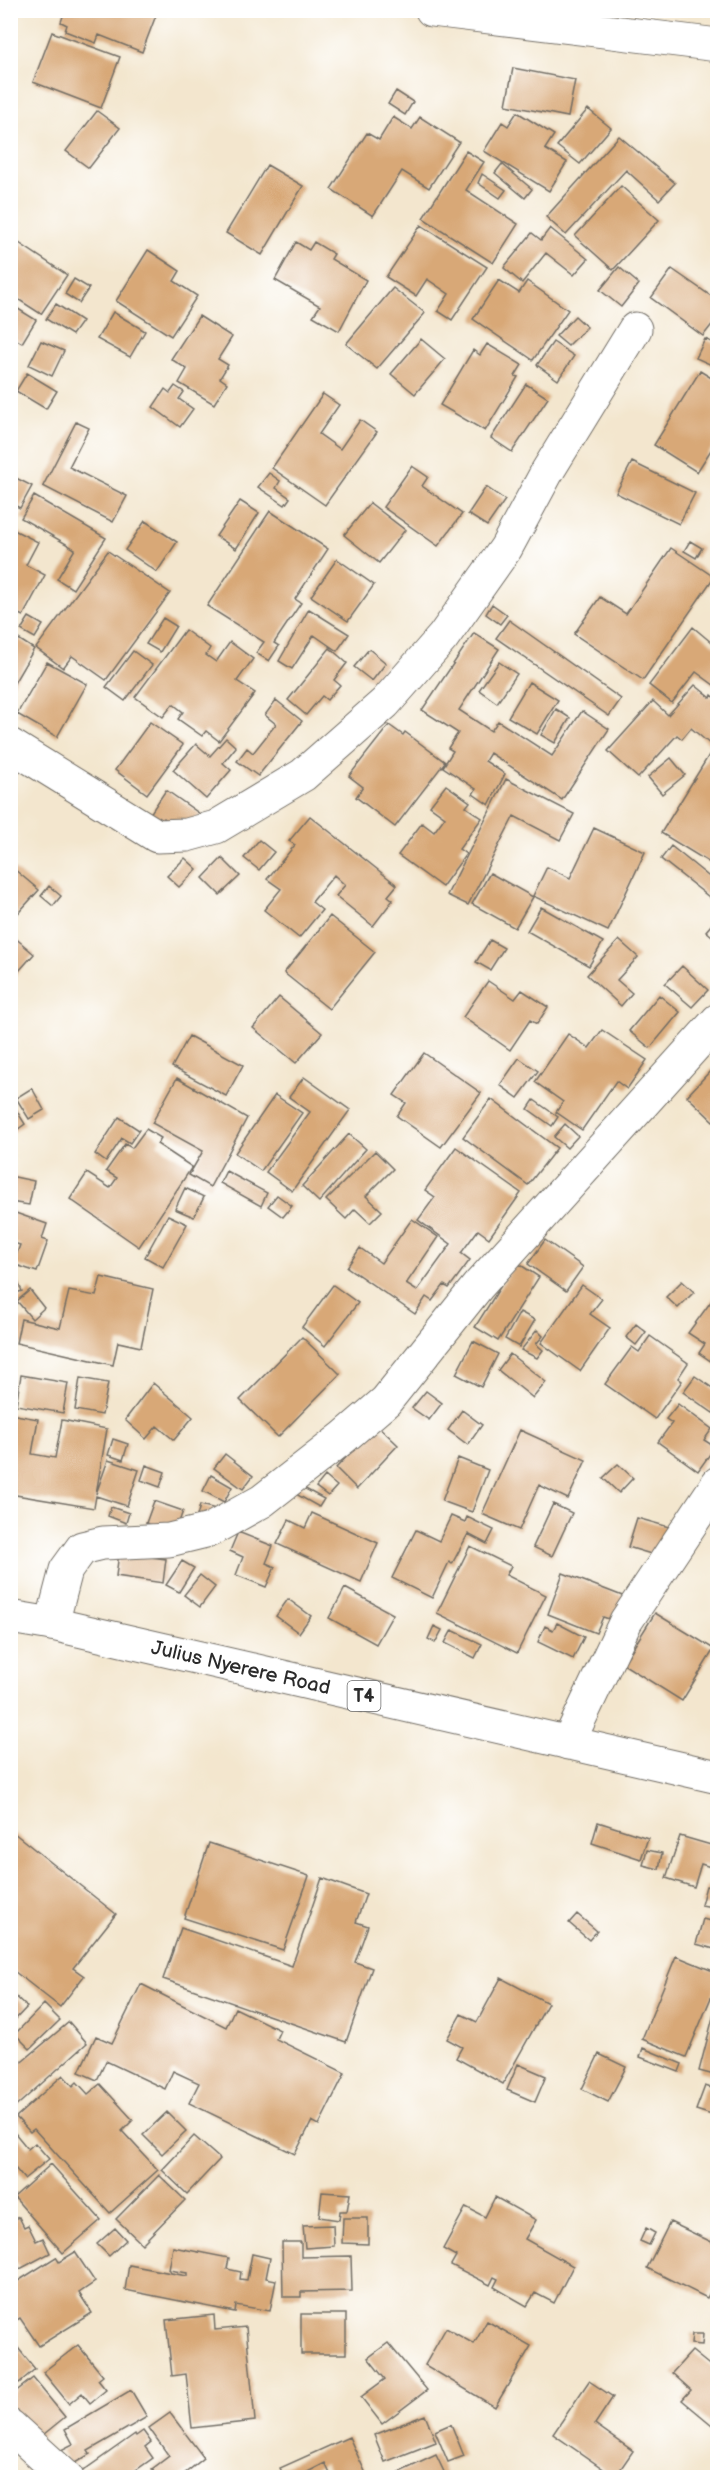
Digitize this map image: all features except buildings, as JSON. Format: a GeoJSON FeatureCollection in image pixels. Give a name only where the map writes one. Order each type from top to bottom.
{"type":"FeatureCollection","features":[{"type":"Feature","properties":{"kind":"main road"},"geometry":{"type":"LineString","coordinates":[[432,10],[717,45]]}},
{"type":"Feature","properties":{"kind":"main road"},"geometry":{"type":"LineString","coordinates":[[10,745],[158,836],[187,836],[216,827],[303,775],[385,703],[443,637],[506,548],[547,472],[635,329]]}},
{"type":"Feature","properties":{"kind":"main road"},"geometry":{"type":"LineString","coordinates":[[52,1624],[66,1570],[82,1548],[103,1543],[169,1540],[210,1530],[262,1501],[386,1401],[478,1286],[717,1020]]}},
{"type":"Feature","properties":{"kind":"main road"},"geometry":{"type":"LineString","coordinates":[[568,1743],[626,1621],[717,1483]]}},
{"type":"Feature","properties":{"kind":"main road","name":"Julius Nyerere Road"},"geometry":{"type":"LineString","coordinates":[[10,1617],[52,1624],[717,1777]]}},
{"type":"Feature","properties":{"kind":"main road"},"geometry":{"type":"LineString","coordinates":[[10,2426],[67,2478]]}}]}
